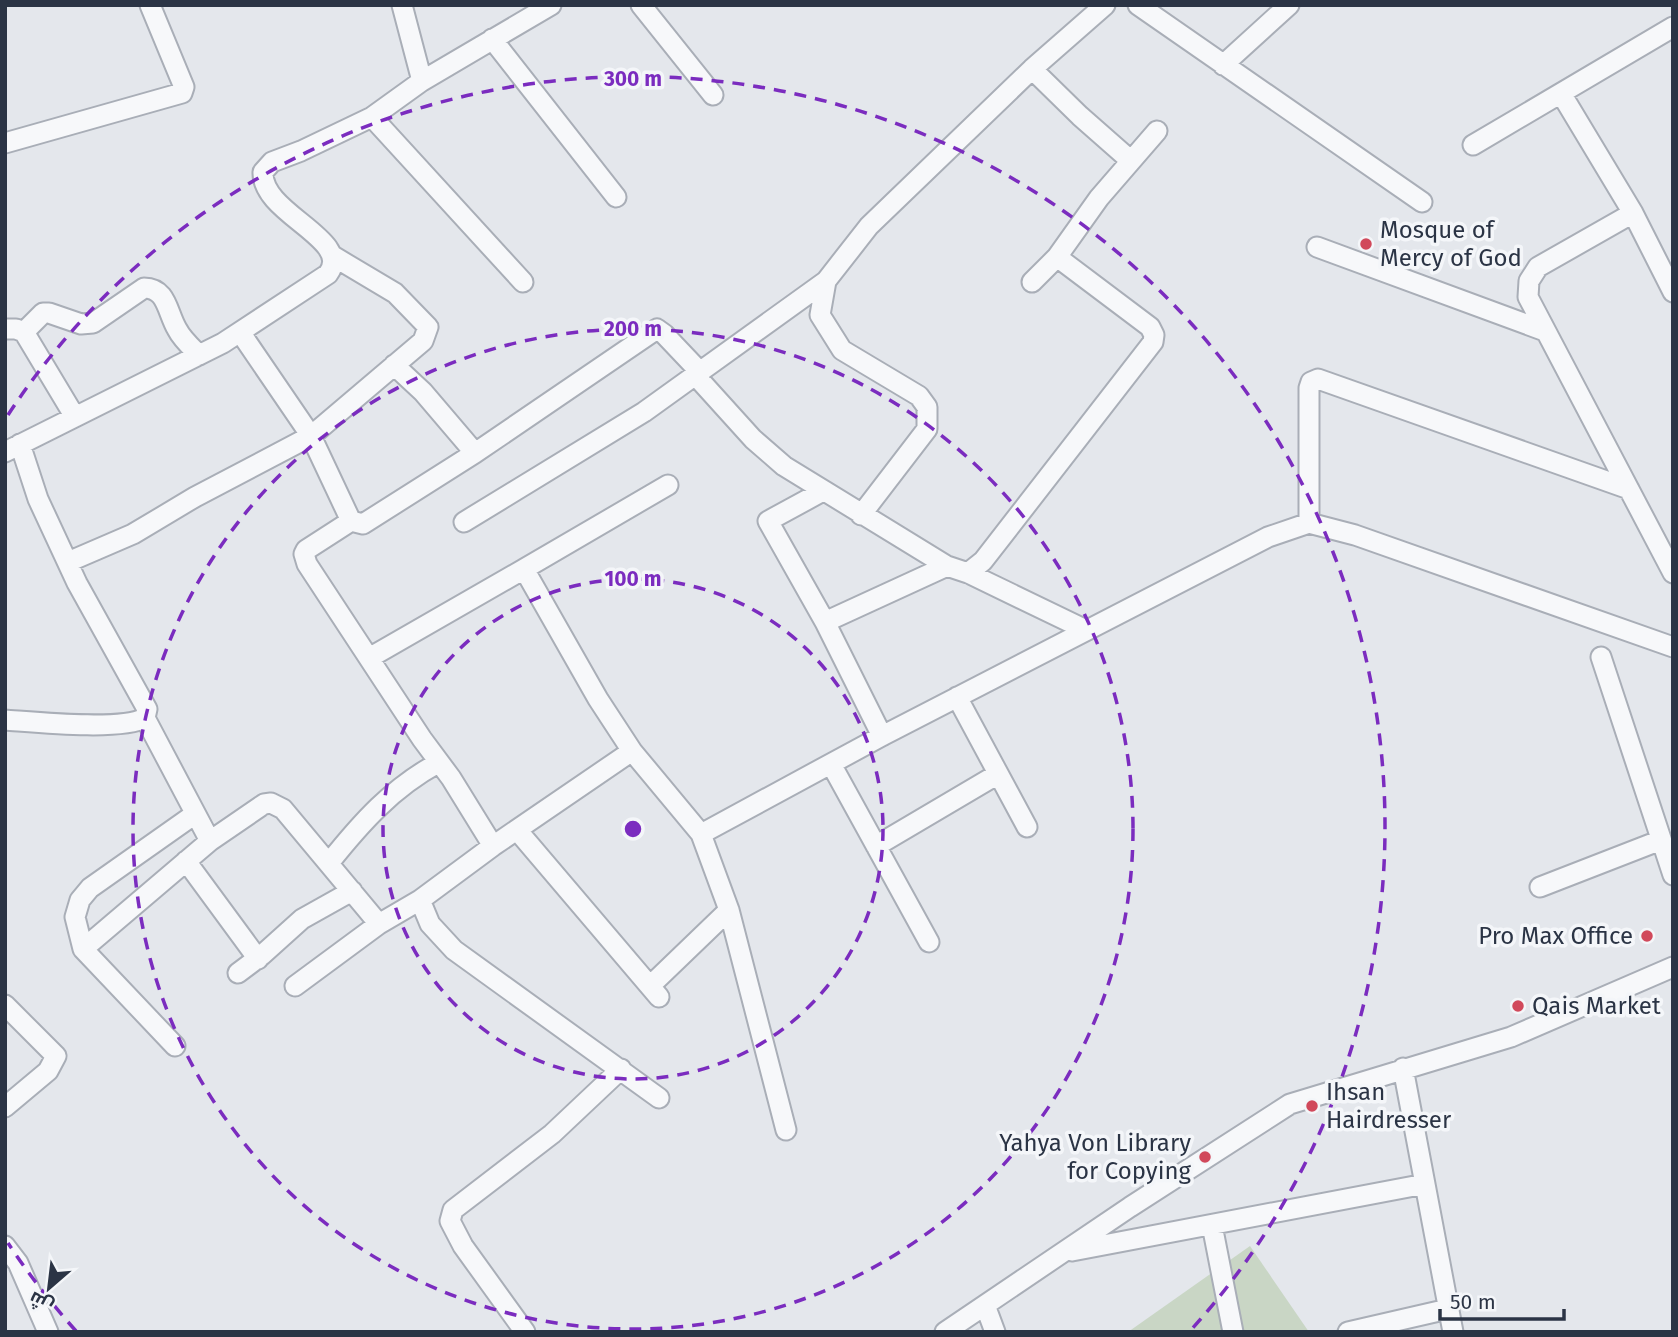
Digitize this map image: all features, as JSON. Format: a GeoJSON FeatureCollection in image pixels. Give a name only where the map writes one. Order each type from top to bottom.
{"type":"FeatureCollection","features":[{"type":"Feature","properties":{"kind":"street"},"geometry":{"type":"LineString","coordinates":[[5,143],[182,93],[184,87],[150,5]]}},
{"type":"Feature","properties":{"kind":"street"},"geometry":{"type":"LineString","coordinates":[[402,5],[422,81]]}},
{"type":"Feature","properties":{"kind":"street"},"geometry":{"type":"LineString","coordinates":[[210,841],[145,718],[147,709],[68,562],[13,448],[199,355],[240,332],[328,274],[334,267],[329,247],[287,212],[262,182],[262,172],[272,162],[372,117],[422,81],[492,39],[524,13],[551,5]]}},
{"type":"Feature","properties":{"kind":"street"},"geometry":{"type":"LineString","coordinates":[[642,5],[713,95]]}},
{"type":"Feature","properties":{"kind":"street"},"geometry":{"type":"LineString","coordinates":[[464,522],[644,412],[826,281],[869,226],[1032,69],[1105,5]]}},
{"type":"Feature","properties":{"kind":"street"},"geometry":{"type":"LineString","coordinates":[[1138,5],[1422,202]]}},
{"type":"Feature","properties":{"kind":"street"},"geometry":{"type":"LineString","coordinates":[[1223,65],[1289,5]]}},
{"type":"Feature","properties":{"kind":"street"},"geometry":{"type":"LineString","coordinates":[[1473,145],[1673,27]]}},
{"type":"Feature","properties":{"kind":"street"},"geometry":{"type":"LineString","coordinates":[[492,39],[616,197]]}},
{"type":"Feature","properties":{"kind":"street"},"geometry":{"type":"LineString","coordinates":[[1032,69],[1130,160]]}},
{"type":"Feature","properties":{"kind":"street"},"geometry":{"type":"LineString","coordinates":[[1562,94],[1633,213],[1673,292]]}},
{"type":"Feature","properties":{"kind":"street"},"geometry":{"type":"LineString","coordinates":[[372,117],[523,282]]}},
{"type":"Feature","properties":{"kind":"street"},"geometry":{"type":"LineString","coordinates":[[1032,282],[1057,257],[1099,198],[1157,131]]}},
{"type":"Feature","properties":{"kind":"street"},"geometry":{"type":"LineString","coordinates":[[1633,213],[1545,262],[1532,274],[1528,297],[1673,573]]}},
{"type":"Feature","properties":{"kind":"street"},"geometry":{"type":"LineString","coordinates":[[1317,247],[1545,331]]}},
{"type":"Feature","properties":{"kind":"street"},"geometry":{"type":"LineString","coordinates":[[68,562],[133,534],[195,497],[311,436],[423,341],[428,327],[395,293],[333,256]]}},
{"type":"Feature","properties":{"kind":"street"},"geometry":{"type":"LineString","coordinates":[[968,573],[983,561],[1153,342],[1154,335],[1150,327],[1057,257]]}},
{"type":"Feature","properties":{"kind":"street"},"geometry":{"type":"LineString","coordinates":[[826,281],[820,314],[842,350],[919,396],[927,407],[928,429],[861,515]]}},
{"type":"Feature","properties":{"kind":"street"},"geometry":{"type":"LineString","coordinates":[[75,417],[15,331],[43,313],[81,324],[93,323],[144,288],[150,288],[163,296],[175,326],[199,355]]}},
{"type":"Feature","properties":{"kind":"street"},"geometry":{"type":"LineString","coordinates":[[493,846],[451,778],[438,763],[307,564],[304,554],[306,550],[351,521],[363,524],[475,453],[657,329],[754,439],[784,466],[947,566],[968,573],[1086,630]]}},
{"type":"Feature","properties":{"kind":"street"},"geometry":{"type":"LineString","coordinates":[[240,332],[311,436],[351,521]]}},
{"type":"Feature","properties":{"kind":"street"},"geometry":{"type":"LineString","coordinates":[[394,365],[423,392],[475,453]]}},
{"type":"Feature","properties":{"kind":"street"},"geometry":{"type":"LineString","coordinates":[[1308,523],[1309,388],[1311,382],[1318,379],[1629,489]]}},
{"type":"Feature","properties":{"kind":"street"},"geometry":{"type":"LineString","coordinates":[[369,658],[668,485]]}},
{"type":"Feature","properties":{"kind":"street"},"geometry":{"type":"LineString","coordinates":[[823,491],[768,521],[825,622],[882,736]]}},
{"type":"Feature","properties":{"kind":"street"},"geometry":{"type":"LineString","coordinates":[[701,834],[1086,630],[1268,537],[1308,523],[1355,535],[1673,647]]}},
{"type":"Feature","properties":{"kind":"street"},"geometry":{"type":"LineString","coordinates":[[825,622],[947,566]]}},
{"type":"Feature","properties":{"kind":"street"},"geometry":{"type":"LineString","coordinates":[[524,569],[598,699],[632,751],[701,834],[729,910],[786,1130]]}},
{"type":"Feature","properties":{"kind":"street"},"geometry":{"type":"LineString","coordinates":[[1601,657],[1673,875]]}},
{"type":"Feature","properties":{"kind":"street"},"geometry":{"type":"LineString","coordinates":[[957,697],[1027,827]]}},
{"type":"Feature","properties":{"kind":"street"},"geometry":{"type":"LineString","coordinates":[[5,720],[98,724],[145,718]]}},
{"type":"Feature","properties":{"kind":"street"},"geometry":{"type":"LineString","coordinates":[[295,986],[379,924],[420,900],[493,846],[632,751]]}},
{"type":"Feature","properties":{"kind":"street"},"geometry":{"type":"LineString","coordinates":[[329,863],[393,793],[438,763]]}},
{"type":"Feature","properties":{"kind":"street"},"geometry":{"type":"LineString","coordinates":[[831,764],[929,942]]}},
{"type":"Feature","properties":{"kind":"street"},"geometry":{"type":"LineString","coordinates":[[876,846],[998,774]]}},
{"type":"Feature","properties":{"kind":"street"},"geometry":{"type":"LineString","coordinates":[[83,949],[210,841],[264,804],[271,803],[283,809],[379,924]]}},
{"type":"Feature","properties":{"kind":"street"},"geometry":{"type":"LineString","coordinates":[[175,1046],[83,949],[75,916],[90,888],[195,814]]}},
{"type":"Feature","properties":{"kind":"street"},"geometry":{"type":"LineString","coordinates":[[517,830],[654,991],[729,910]]}},
{"type":"Feature","properties":{"kind":"street"},"geometry":{"type":"LineString","coordinates":[[1540,887],[1661,840]]}},
{"type":"Feature","properties":{"kind":"street"},"geometry":{"type":"LineString","coordinates":[[186,861],[258,959]]}},
{"type":"Feature","properties":{"kind":"street"},"geometry":{"type":"LineString","coordinates":[[238,973],[258,959],[302,919],[352,891]]}},
{"type":"Feature","properties":{"kind":"street"},"geometry":{"type":"LineString","coordinates":[[420,900],[430,924],[454,950],[659,1098]]}},
{"type":"Feature","properties":{"kind":"street"},"geometry":{"type":"LineString","coordinates":[[945,1332],[1290,1104],[1511,1037],[1673,967]]}},
{"type":"Feature","properties":{"kind":"street"},"geometry":{"type":"LineString","coordinates":[[5,1005],[56,1056],[48,1071],[5,1107]]}},
{"type":"Feature","properties":{"kind":"street"},"geometry":{"type":"LineString","coordinates":[[1404,1068],[1453,1332]]}},
{"type":"Feature","properties":{"kind":"street"},"geometry":{"type":"LineString","coordinates":[[525,1332],[463,1246],[450,1221],[453,1210],[552,1134],[621,1069]]}},
{"type":"Feature","properties":{"kind":"street"},"geometry":{"type":"LineString","coordinates":[[1063,1252],[1425,1184]]}},
{"type":"Feature","properties":{"kind":"street"},"geometry":{"type":"LineString","coordinates":[[1212,1225],[1233,1332]]}},
{"type":"Feature","properties":{"kind":"street"},"geometry":{"type":"LineString","coordinates":[[5,1246],[18,1263],[48,1332]]}},
{"type":"Feature","properties":{"kind":"street"},"geometry":{"type":"LineString","coordinates":[[985,1305],[995,1332]]}},
{"type":"Feature","properties":{"kind":"street"},"geometry":{"type":"LineString","coordinates":[[1348,1332],[1448,1309]]}},
{"type":"Feature","properties":{"kind":"green space"},"geometry":{"type":"Polygon","coordinates":[[[1250,1246],[1309,1332],[1128,1332],[1250,1246]]]}},
{"type":"Feature","properties":{"kind":"place","name":"Mosque of Mercy of God"},"geometry":{"type":"Point","coordinates":[1366,244]}},
{"type":"Feature","properties":{"kind":"place","name":"Pro Max Office"},"geometry":{"type":"Point","coordinates":[1647,936]}},
{"type":"Feature","properties":{"kind":"place","name":"Qais Market"},"geometry":{"type":"Point","coordinates":[1518,1006]}},
{"type":"Feature","properties":{"kind":"place","name":"Ihsan Hairdresser"},"geometry":{"type":"Point","coordinates":[1312,1106]}},
{"type":"Feature","properties":{"kind":"place","name":"Yahya Von Library for Copying"},"geometry":{"type":"Point","coordinates":[1205,1157]}}]}
